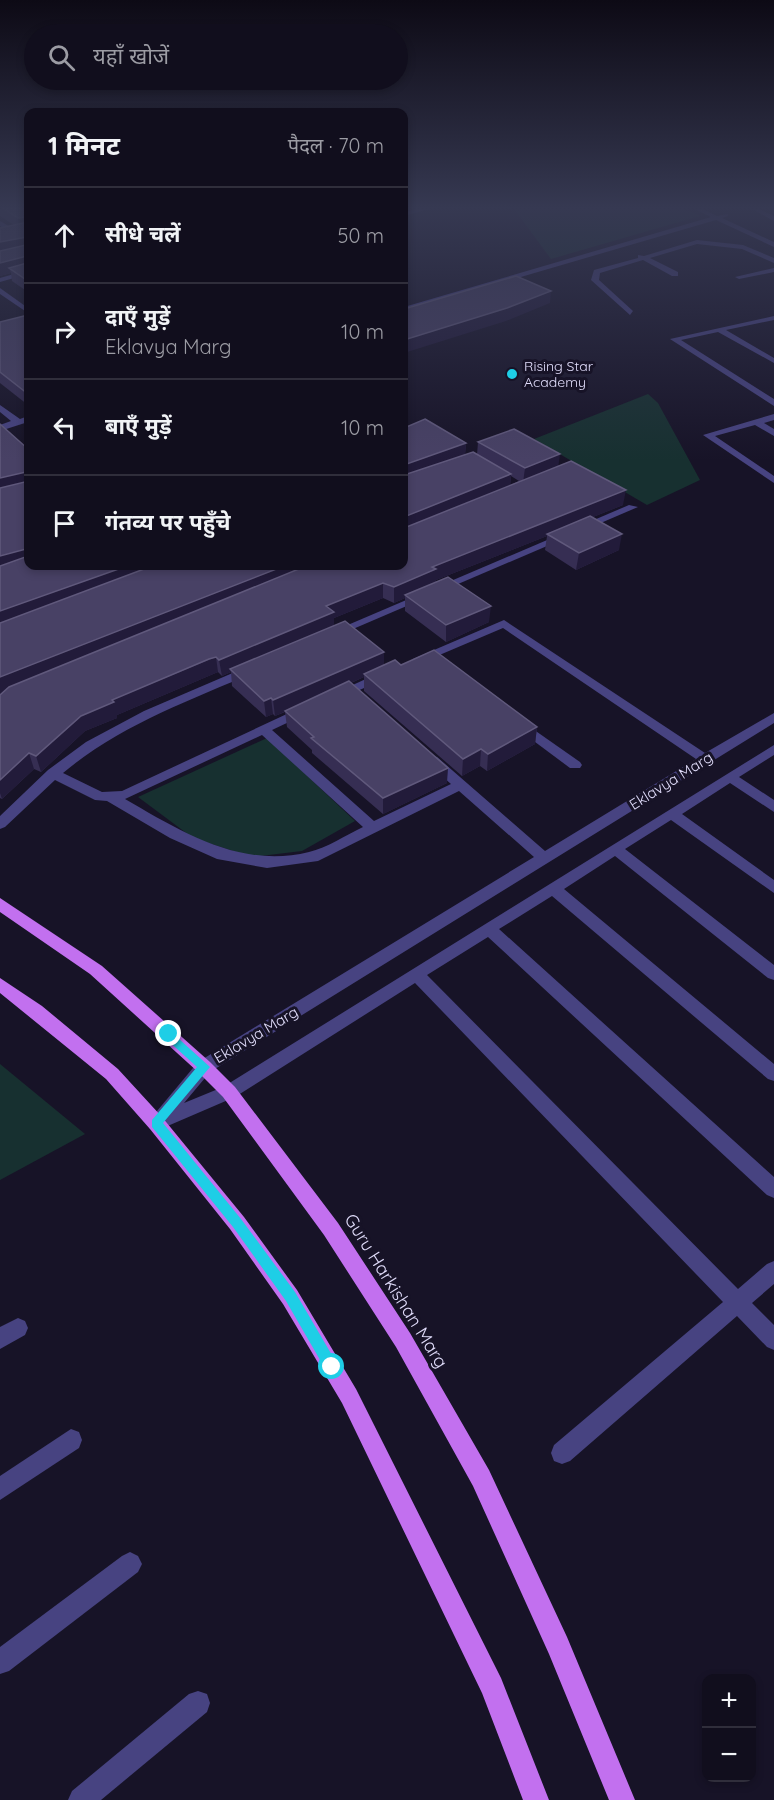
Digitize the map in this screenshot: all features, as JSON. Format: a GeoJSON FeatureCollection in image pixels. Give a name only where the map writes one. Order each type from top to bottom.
{"type":"FeatureCollection","features":[{"type":"Feature","properties":{"kind":"main road","name":"Guru Harkishan Marg"},"geometry":{"type":"LineString","coordinates":[[0,904],[96,970],[204,1067],[229,1092],[337,1239],[403,1340],[482,1478],[558,1646],[622,1800]]}},
{"type":"Feature","properties":{"kind":"main road"},"geometry":{"type":"LineString","coordinates":[[0,984],[111,1074],[156,1123],[237,1223],[290,1297],[349,1396],[492,1687],[536,1800]]}},
{"type":"Feature","properties":{"kind":"street"},"geometry":{"type":"LineString","coordinates":[[4,293],[24,308]]}},
{"type":"Feature","properties":{"kind":"street"},"geometry":{"type":"LineString","coordinates":[[408,307],[457,293]]}},
{"type":"Feature","properties":{"kind":"street"},"geometry":{"type":"LineString","coordinates":[[609,293],[630,313]]}},
{"type":"Feature","properties":{"kind":"street"},"geometry":{"type":"LineString","coordinates":[[774,318],[674,340],[774,403]]}},
{"type":"Feature","properties":{"kind":"street"},"geometry":{"type":"LineString","coordinates":[[755,322],[765,327]]}},
{"type":"Feature","properties":{"kind":"street"},"geometry":{"type":"LineString","coordinates":[[720,330],[774,361]]}},
{"type":"Feature","properties":{"kind":"street"},"geometry":{"type":"LineString","coordinates":[[757,392],[774,388]]}},
{"type":"Feature","properties":{"kind":"street"},"geometry":{"type":"LineString","coordinates":[[0,408],[18,422]]}},
{"type":"Feature","properties":{"kind":"street"},"geometry":{"type":"LineString","coordinates":[[774,417],[711,434],[709,438],[774,480]]}},
{"type":"Feature","properties":{"kind":"street"},"geometry":{"type":"LineString","coordinates":[[0,428],[24,420]]}},
{"type":"Feature","properties":{"kind":"street"},"geometry":{"type":"LineString","coordinates":[[756,421],[774,433]]}},
{"type":"Feature","properties":{"kind":"street"},"geometry":{"type":"LineString","coordinates":[[318,640],[633,507]]}},
{"type":"Feature","properties":{"kind":"street"},"geometry":{"type":"LineString","coordinates":[[448,584],[466,597]]}},
{"type":"Feature","properties":{"kind":"street"},"geometry":{"type":"LineString","coordinates":[[409,664],[433,659],[499,620],[706,760]]}},
{"type":"Feature","properties":{"kind":"street"},"geometry":{"type":"LineString","coordinates":[[0,824],[53,773],[90,746],[133,721],[264,664]]}},
{"type":"Feature","properties":{"kind":"street"},"geometry":{"type":"LineString","coordinates":[[112,798],[134,792],[263,729],[355,692],[390,672]]}},
{"type":"Feature","properties":{"kind":"street"},"geometry":{"type":"LineString","coordinates":[[511,717],[575,765]]}},
{"type":"Feature","properties":{"kind":"street","name":"Eklavya Marg"},"geometry":{"type":"LineString","coordinates":[[156,1123],[204,1067],[774,717]]}},
{"type":"Feature","properties":{"kind":"street"},"geometry":{"type":"LineString","coordinates":[[263,729],[372,828]]}},
{"type":"Feature","properties":{"kind":"street"},"geometry":{"type":"LineString","coordinates":[[418,748],[545,859]]}},
{"type":"Feature","properties":{"kind":"street","name":"Eklavya Marg"},"geometry":{"type":"LineString","coordinates":[[156,1123],[229,1092],[774,749]]}},
{"type":"Feature","properties":{"kind":"street"},"geometry":{"type":"LineString","coordinates":[[53,773],[100,796],[112,798],[175,834],[222,855],[267,863],[313,857],[461,785]]}},
{"type":"Feature","properties":{"kind":"street"},"geometry":{"type":"LineString","coordinates":[[730,777],[774,807]]}},
{"type":"Feature","properties":{"kind":"street"},"geometry":{"type":"LineString","coordinates":[[671,813],[774,888]]}},
{"type":"Feature","properties":{"kind":"street"},"geometry":{"type":"LineString","coordinates":[[615,849],[774,974]]}},
{"type":"Feature","properties":{"kind":"street"},"geometry":{"type":"LineString","coordinates":[[553,888],[774,1074]]}},
{"type":"Feature","properties":{"kind":"street"},"geometry":{"type":"LineString","coordinates":[[488,928],[774,1189]]}},
{"type":"Feature","properties":{"kind":"street"},"geometry":{"type":"LineString","coordinates":[[416,974],[774,1341]]}},
{"type":"Feature","properties":{"kind":"street"},"geometry":{"type":"LineString","coordinates":[[562,1453],[774,1271]]}},
{"type":"Feature","properties":{"kind":"street"},"geometry":{"type":"LineString","coordinates":[[0,1339],[18,1328]]}},
{"type":"Feature","properties":{"kind":"street"},"geometry":{"type":"LineString","coordinates":[[0,1489],[71,1440]]}},
{"type":"Feature","properties":{"kind":"street"},"geometry":{"type":"LineString","coordinates":[[0,1662],[130,1564]]}},
{"type":"Feature","properties":{"kind":"street"},"geometry":{"type":"LineString","coordinates":[[81,1800],[198,1703]]}},
{"type":"Feature","properties":{"kind":"green space"},"geometry":{"type":"Polygon","coordinates":[[[648,394],[658,403],[700,480],[647,505],[534,439],[648,394]]]}},
{"type":"Feature","properties":{"kind":"green space"},"geometry":{"type":"Polygon","coordinates":[[[267,738],[355,821],[302,851],[252,857],[193,838],[138,797],[267,738]]]}},
{"type":"Feature","properties":{"kind":"green space"},"geometry":{"type":"Polygon","coordinates":[[[0,1064],[85,1134],[0,1180],[0,1064]]]}},
{"type":"Feature","properties":{"kind":"building"},"geometry":{"type":"Polygon","coordinates":[[[458,293],[546,293],[507,308],[408,339],[408,308],[458,293]]]}},
{"type":"Feature","properties":{"kind":"building"},"geometry":{"type":"Polygon","coordinates":[[[24,316],[24,391],[0,372],[0,322],[24,316]]]}},
{"type":"Feature","properties":{"kind":"building"},"geometry":{"type":"Polygon","coordinates":[[[425,419],[466,443],[408,464],[408,426],[425,419]]]}},
{"type":"Feature","properties":{"kind":"building"},"geometry":{"type":"Polygon","coordinates":[[[0,424],[24,445],[24,472],[0,478],[0,424]]]}},
{"type":"Feature","properties":{"kind":"building"},"geometry":{"type":"Polygon","coordinates":[[[514,429],[560,454],[525,468],[478,442],[514,429]]]}},
{"type":"Feature","properties":{"kind":"building"},"geometry":{"type":"Polygon","coordinates":[[[473,452],[511,474],[408,515],[408,474],[473,452]]]}},
{"type":"Feature","properties":{"kind":"building"},"geometry":{"type":"Polygon","coordinates":[[[571,461],[626,490],[432,567],[436,569],[394,587],[383,583],[326,606],[334,612],[219,660],[216,657],[209,659],[112,700],[114,702],[81,716],[36,756],[29,753],[0,780],[0,695],[9,687],[296,570],[408,570],[408,526],[571,461]]]}},
{"type":"Feature","properties":{"kind":"building"},"geometry":{"type":"Polygon","coordinates":[[[24,482],[24,550],[0,556],[0,488],[24,482]]]}},
{"type":"Feature","properties":{"kind":"building"},"geometry":{"type":"Polygon","coordinates":[[[590,516],[622,534],[579,553],[547,534],[590,516]]]}},
{"type":"Feature","properties":{"kind":"building"},"geometry":{"type":"Polygon","coordinates":[[[24,557],[24,570],[116,570],[0,611],[0,566],[24,557]]]}},
{"type":"Feature","properties":{"kind":"building"},"geometry":{"type":"Polygon","coordinates":[[[141,570],[274,570],[0,677],[0,623],[141,570]]]}},
{"type":"Feature","properties":{"kind":"building"},"geometry":{"type":"Polygon","coordinates":[[[448,577],[491,606],[446,625],[405,595],[448,577]]]}},
{"type":"Feature","properties":{"kind":"building"},"geometry":{"type":"Polygon","coordinates":[[[345,621],[384,652],[273,700],[271,698],[264,701],[230,669],[345,621]]]}},
{"type":"Feature","properties":{"kind":"building"},"geometry":{"type":"Polygon","coordinates":[[[434,650],[537,727],[488,754],[481,749],[463,759],[364,674],[395,660],[401,665],[434,650]]]}},
{"type":"Feature","properties":{"kind":"building"},"geometry":{"type":"Polygon","coordinates":[[[349,681],[448,768],[383,798],[311,738],[314,737],[285,711],[349,681]]]}},
{"type":"Feature","properties":{"kind":"place","name":"Rising Star Academy"},"geometry":{"type":"Point","coordinates":[512,374]}},
{"type":"Feature","properties":{"kind":"route"},"geometry":{"type":"LineString","coordinates":[[169,1034],[204,1067],[156,1123],[237,1223],[290,1297],[332,1367]]}}]}
